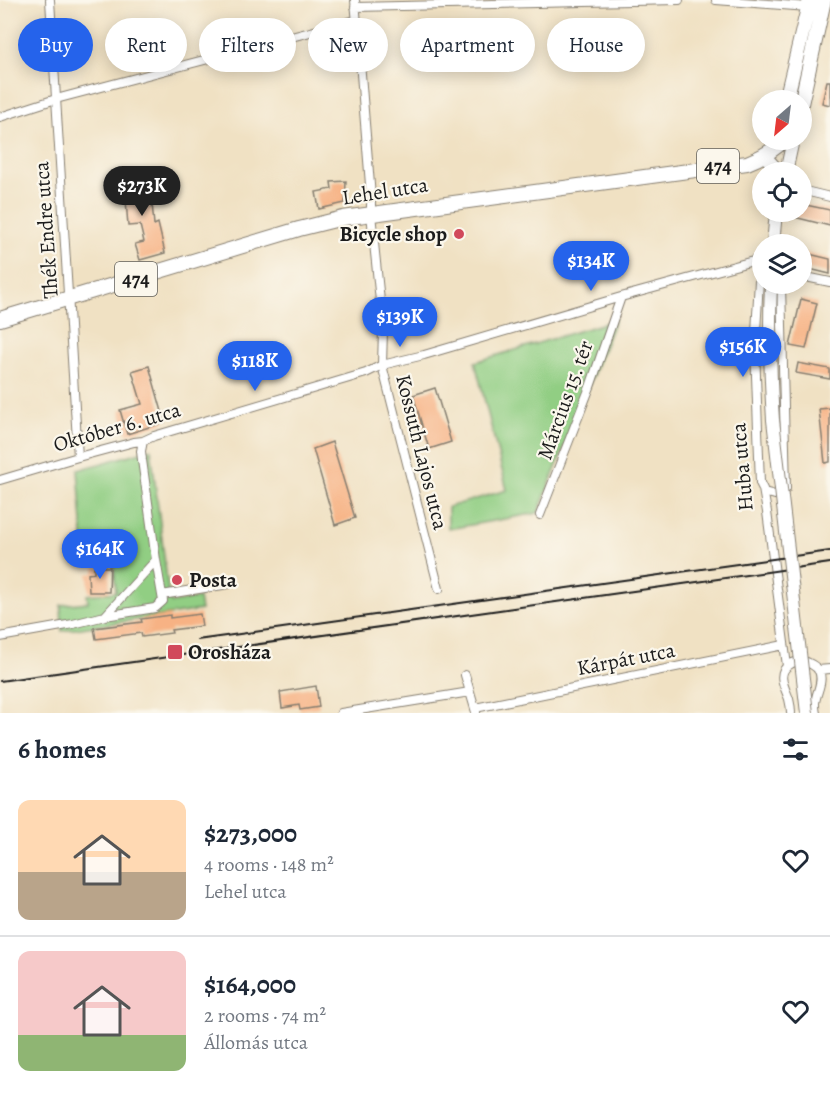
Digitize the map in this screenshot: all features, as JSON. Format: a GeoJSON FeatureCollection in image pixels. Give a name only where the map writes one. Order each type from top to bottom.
{"type":"FeatureCollection","features":[{"type":"Feature","properties":{"kind":"main road"},"geometry":{"type":"LineString","coordinates":[[804,90],[825,0]]}},
{"type":"Feature","properties":{"kind":"main road"},"geometry":{"type":"LineString","coordinates":[[788,90],[809,4]]}},
{"type":"Feature","properties":{"kind":"main road","name":"474"},"geometry":{"type":"LineString","coordinates":[[764,155],[766,150]]}},
{"type":"Feature","properties":{"kind":"main road","name":"474"},"geometry":{"type":"LineString","coordinates":[[764,155],[772,150]]}},
{"type":"Feature","properties":{"kind":"main road"},"geometry":{"type":"LineString","coordinates":[[764,155],[771,162]]}},
{"type":"Feature","properties":{"kind":"main road","name":"Lehel utca"},"geometry":{"type":"LineString","coordinates":[[0,319],[299,229],[343,218],[747,163],[764,155]]}},
{"type":"Feature","properties":{"kind":"main road"},"geometry":{"type":"LineString","coordinates":[[771,294],[773,420],[807,713]]}},
{"type":"Feature","properties":{"kind":"street","name":"Thék Endre utca"},"geometry":{"type":"LineString","coordinates":[[50,0],[78,457]]}},
{"type":"Feature","properties":{"kind":"street"},"geometry":{"type":"LineString","coordinates":[[355,3],[679,0]]}},
{"type":"Feature","properties":{"kind":"street"},"geometry":{"type":"LineString","coordinates":[[716,0],[809,4]]}},
{"type":"Feature","properties":{"kind":"street","name":"Kossuth Lajos utca"},"geometry":{"type":"LineString","coordinates":[[355,3],[356,18]]}},
{"type":"Feature","properties":{"kind":"street"},"geometry":{"type":"LineString","coordinates":[[0,117],[56,99],[308,33]]}},
{"type":"Feature","properties":{"kind":"street","name":"Kossuth Lajos utca"},"geometry":{"type":"LineString","coordinates":[[360,72],[371,197],[370,214],[382,330],[382,365],[439,589]]}},
{"type":"Feature","properties":{"kind":"street"},"geometry":{"type":"LineString","coordinates":[[812,193],[830,197]]}},
{"type":"Feature","properties":{"kind":"street","name":"Október 6. utca"},"geometry":{"type":"LineString","coordinates":[[0,480],[143,441],[161,433],[366,373],[382,365],[424,356],[621,297],[752,261]]}},
{"type":"Feature","properties":{"kind":"street"},"geometry":{"type":"LineString","coordinates":[[812,278],[830,282]]}},
{"type":"Feature","properties":{"kind":"street","name":"Huba utca"},"geometry":{"type":"LineString","coordinates":[[759,294],[755,349],[760,483],[763,491],[787,666],[782,678],[790,701],[791,713]]}},
{"type":"Feature","properties":{"kind":"street","name":"Huba utca"},"geometry":{"type":"LineString","coordinates":[[763,491],[775,495],[786,489],[781,294]]}},
{"type":"Feature","properties":{"kind":"street","name":"Március 15. tér"},"geometry":{"type":"LineString","coordinates":[[540,515],[590,387],[621,297]]}},
{"type":"Feature","properties":{"kind":"street"},"geometry":{"type":"LineString","coordinates":[[143,441],[141,451],[163,598]]}},
{"type":"Feature","properties":{"kind":"street"},"geometry":{"type":"LineString","coordinates":[[105,616],[156,560]]}},
{"type":"Feature","properties":{"kind":"street"},"geometry":{"type":"LineString","coordinates":[[0,637],[155,608],[163,598],[230,584]]}},
{"type":"Feature","properties":{"kind":"street","name":"Kárpát utca"},"geometry":{"type":"LineString","coordinates":[[476,710],[784,645]]}},
{"type":"Feature","properties":{"kind":"street"},"geometry":{"type":"LineString","coordinates":[[787,666],[805,661],[819,670],[830,669]]}},
{"type":"Feature","properties":{"kind":"street"},"geometry":{"type":"LineString","coordinates":[[816,713],[819,670]]}},
{"type":"Feature","properties":{"kind":"street"},"geometry":{"type":"LineString","coordinates":[[465,675],[476,710]]}},
{"type":"Feature","properties":{"kind":"street"},"geometry":{"type":"LineString","coordinates":[[341,713],[470,692]]}},
{"type":"Feature","properties":{"kind":"green space"},"geometry":{"type":"Polygon","coordinates":[[[615,320],[538,513],[448,529],[448,507],[507,490],[475,362],[615,320]]]}},
{"type":"Feature","properties":{"kind":"green space"},"geometry":{"type":"Polygon","coordinates":[[[151,449],[171,603],[199,598],[201,610],[62,631],[61,605],[88,602],[87,595],[116,592],[114,566],[85,562],[78,470],[151,449]]]}},
{"type":"Feature","properties":{"kind":"building"},"geometry":{"type":"Polygon","coordinates":[[[827,81],[830,81],[830,105],[822,103],[827,81]]]}},
{"type":"Feature","properties":{"kind":"building"},"geometry":{"type":"Polygon","coordinates":[[[141,171],[142,194],[145,194],[145,203],[152,203],[154,225],[158,223],[165,253],[140,260],[135,244],[144,242],[140,225],[128,226],[124,173],[141,171]]]}},
{"type":"Feature","properties":{"kind":"building"},"geometry":{"type":"Polygon","coordinates":[[[346,181],[345,203],[319,209],[316,192],[332,189],[331,182],[346,181]]]}},
{"type":"Feature","properties":{"kind":"building"},"geometry":{"type":"Polygon","coordinates":[[[812,206],[830,210],[830,226],[812,222],[812,206]]]}},
{"type":"Feature","properties":{"kind":"building"},"geometry":{"type":"Polygon","coordinates":[[[812,255],[830,259],[830,274],[812,270],[812,255]]]}},
{"type":"Feature","properties":{"kind":"building"},"geometry":{"type":"Polygon","coordinates":[[[801,299],[817,303],[806,349],[790,346],[801,299]]]}},
{"type":"Feature","properties":{"kind":"building"},"geometry":{"type":"Polygon","coordinates":[[[798,363],[830,369],[830,379],[796,373],[798,363]]]}},
{"type":"Feature","properties":{"kind":"building"},"geometry":{"type":"Polygon","coordinates":[[[149,366],[165,422],[127,434],[120,410],[142,404],[132,371],[149,366]]]}},
{"type":"Feature","properties":{"kind":"building"},"geometry":{"type":"Polygon","coordinates":[[[435,388],[451,442],[429,449],[413,395],[435,388]]]}},
{"type":"Feature","properties":{"kind":"building"},"geometry":{"type":"Polygon","coordinates":[[[830,408],[830,462],[825,463],[819,409],[830,408]]]}},
{"type":"Feature","properties":{"kind":"building"},"geometry":{"type":"Polygon","coordinates":[[[332,442],[355,518],[335,525],[313,449],[332,442]]]}},
{"type":"Feature","properties":{"kind":"building"},"geometry":{"type":"Polygon","coordinates":[[[94,567],[110,567],[109,592],[89,592],[88,574],[94,573],[94,567]]]}},
{"type":"Feature","properties":{"kind":"building"},"geometry":{"type":"Polygon","coordinates":[[[200,614],[202,626],[142,637],[141,633],[96,639],[94,628],[142,622],[141,619],[170,615],[170,618],[200,614]]]}},
{"type":"Feature","properties":{"kind":"building"},"geometry":{"type":"Polygon","coordinates":[[[316,686],[319,707],[300,710],[299,705],[282,708],[280,692],[316,686]]]}},
{"type":"Feature","properties":{"kind":"railway"},"geometry":{"type":"LineString","coordinates":[[197,640],[830,551]]}},
{"type":"Feature","properties":{"kind":"railway"},"geometry":{"type":"LineString","coordinates":[[0,681],[830,563]]}},
{"type":"Feature","properties":{"kind":"place","name":"Bicycle shop"},"geometry":{"type":"Point","coordinates":[459,234]}},
{"type":"Feature","properties":{"kind":"place","name":"Posta"},"geometry":{"type":"Point","coordinates":[177,580]}},
{"type":"Feature","properties":{"kind":"place","name":"Orosháza"},"geometry":{"type":"Point","coordinates":[175,652]}}]}
